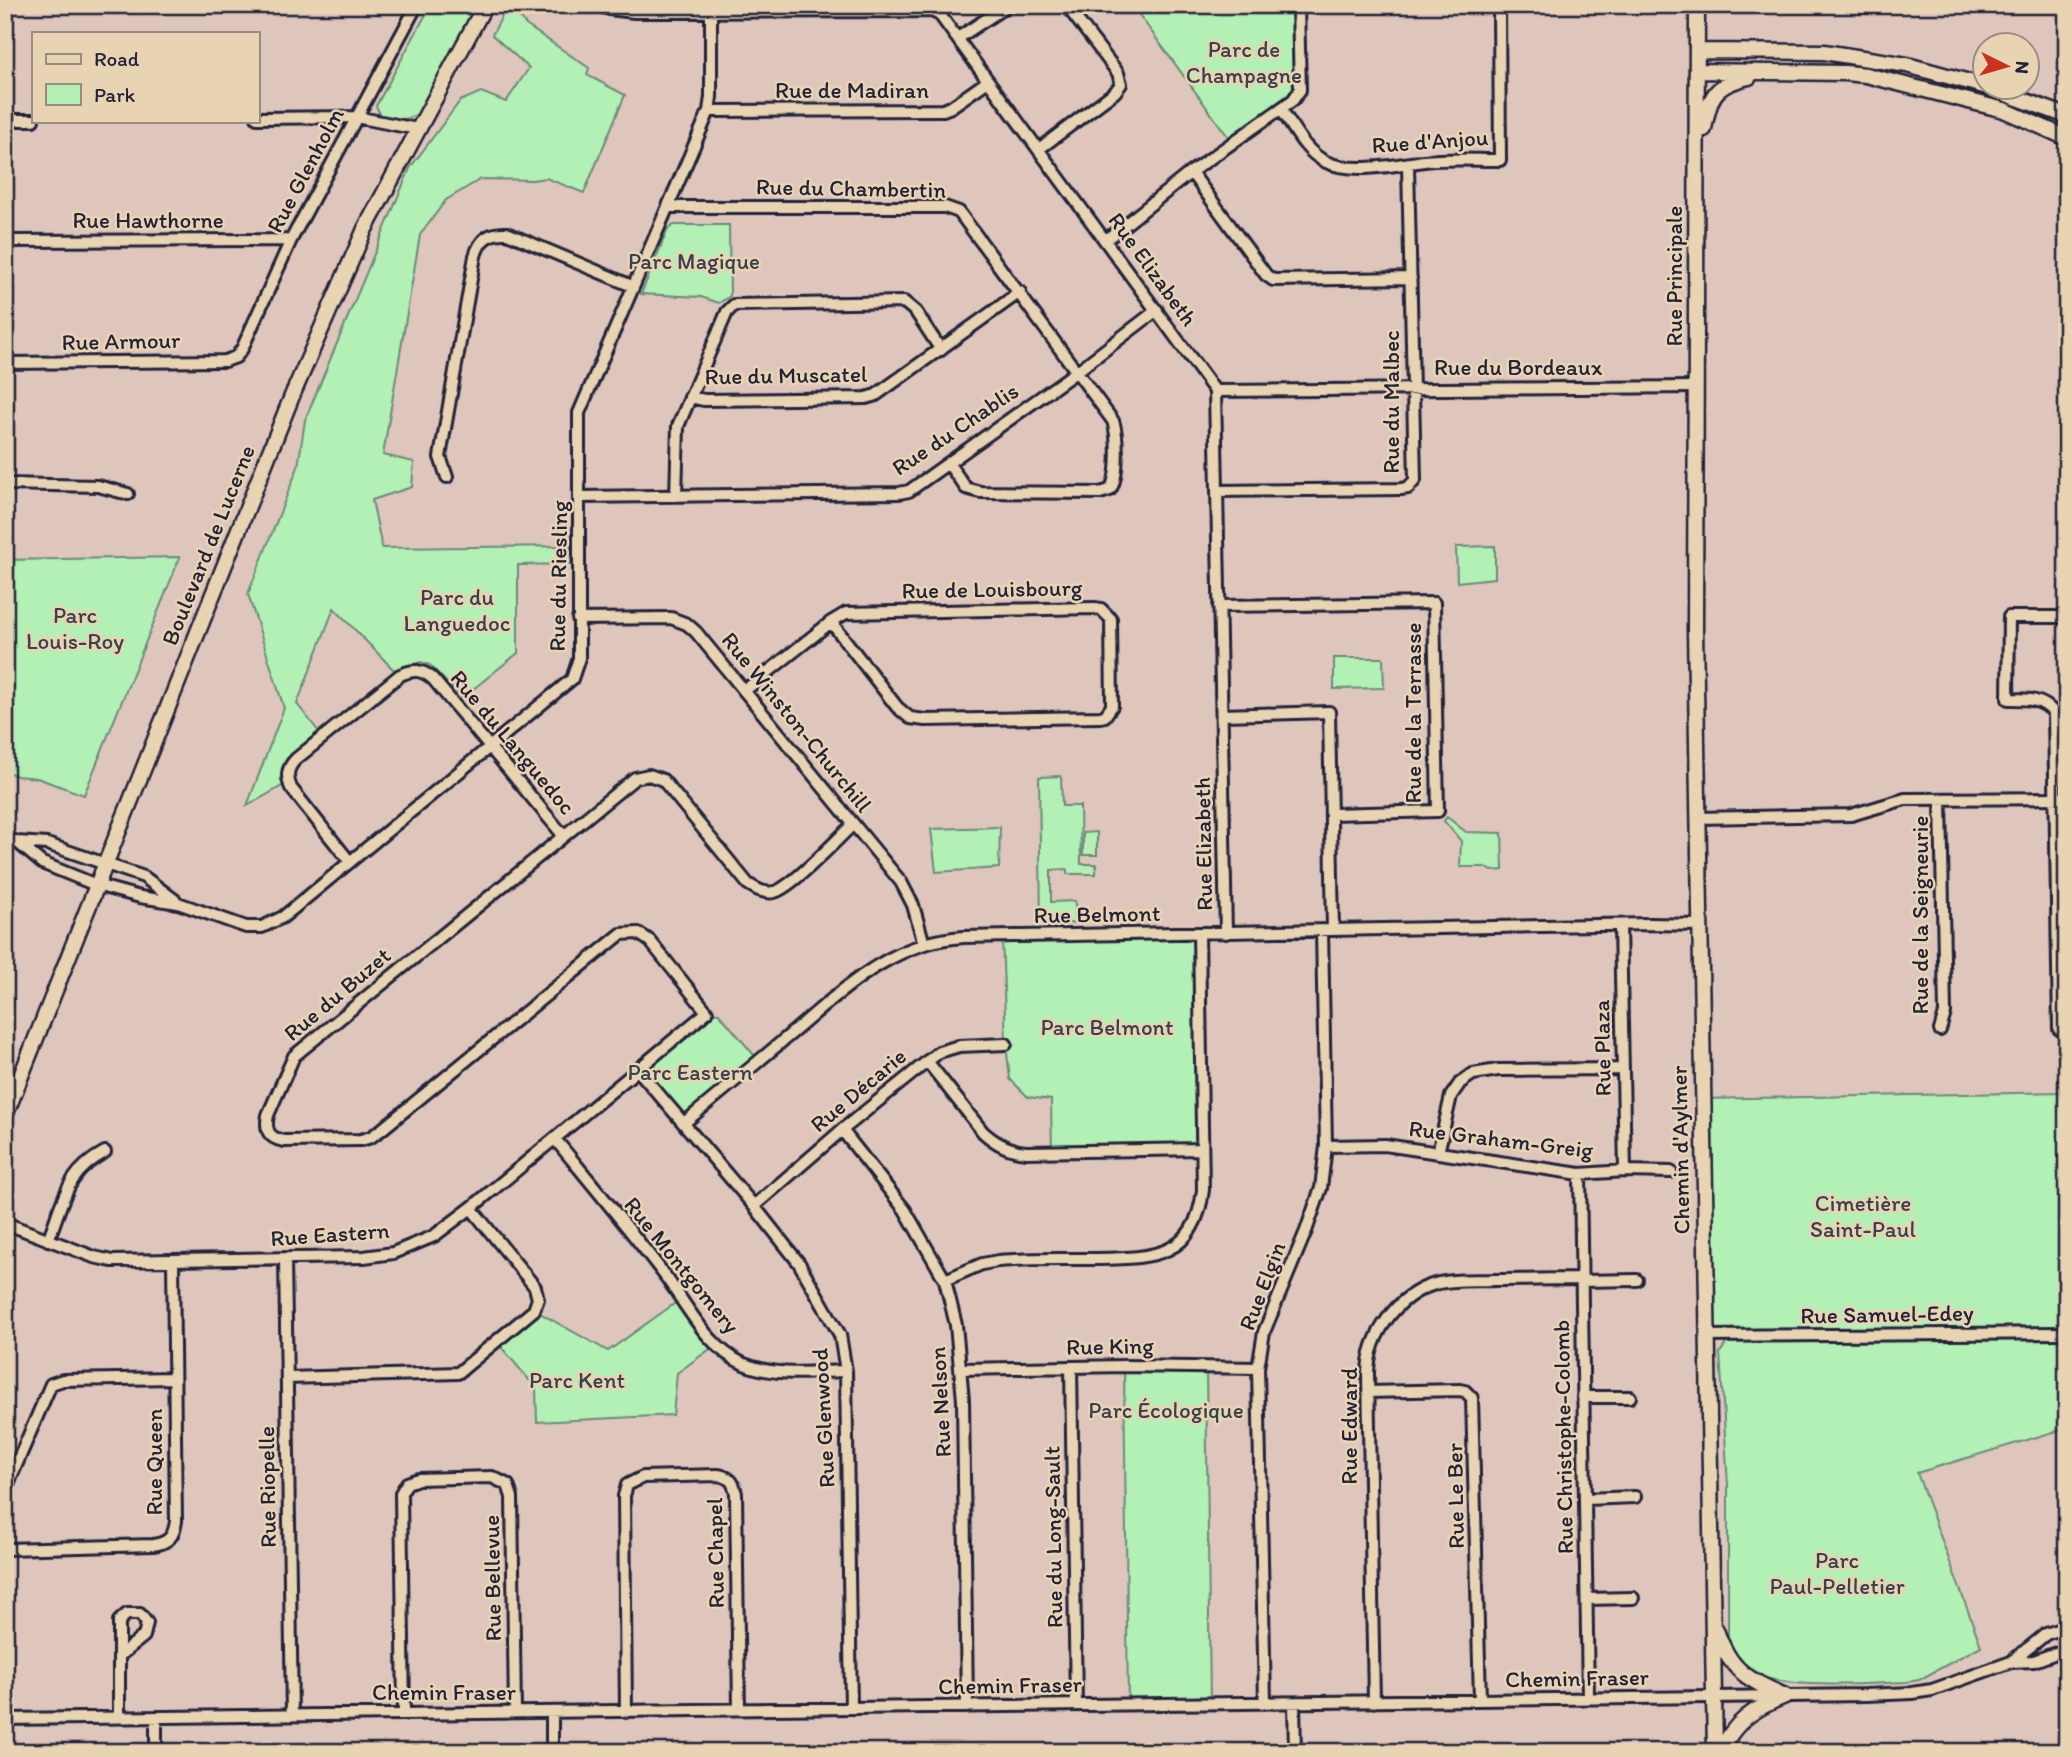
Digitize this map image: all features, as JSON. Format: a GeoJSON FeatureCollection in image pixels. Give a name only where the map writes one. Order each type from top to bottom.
{"type":"FeatureCollection","features":[{"type":"Feature","properties":{"kind":"main road","name":"Boulevard de Lucerne"},"geometry":{"type":"LineString","coordinates":[[5,1116],[303,370],[365,229],[485,5]]}},
{"type":"Feature","properties":{"kind":"main road","name":"Rue Principale"},"geometry":{"type":"LineString","coordinates":[[1695,548],[1697,5]]}},
{"type":"Feature","properties":{"kind":"main road"},"geometry":{"type":"LineString","coordinates":[[1698,51],[1776,50],[1835,53],[1906,65],[1970,82]]}},
{"type":"Feature","properties":{"kind":"main road"},"geometry":{"type":"LineString","coordinates":[[1698,71],[1866,75],[2004,110],[2067,138]]}},
{"type":"Feature","properties":{"kind":"main road"},"geometry":{"type":"LineString","coordinates":[[1697,165],[1710,100],[1718,89],[1737,80],[1775,73]]}},
{"type":"Feature","properties":{"kind":"main road"},"geometry":{"type":"LineString","coordinates":[[2028,102],[2067,116]]}},
{"type":"Feature","properties":{"kind":"main road","name":"Chemin d'Aylmer"},"geometry":{"type":"LineString","coordinates":[[1695,548],[1697,818],[1715,1752]]}},
{"type":"Feature","properties":{"kind":"main road"},"geometry":{"type":"LineString","coordinates":[[1712,1616],[1726,1655],[1738,1672],[1784,1696]]}},
{"type":"Feature","properties":{"kind":"main road"},"geometry":{"type":"LineString","coordinates":[[1721,1752],[1738,1722],[1757,1708],[1784,1696]]}},
{"type":"Feature","properties":{"kind":"street","name":"Rue Glenholm"},"geometry":{"type":"LineString","coordinates":[[236,357],[291,240],[417,5]]}},
{"type":"Feature","properties":{"kind":"street","name":"Rue Elizabeth"},"geometry":{"type":"LineString","coordinates":[[597,5],[634,12],[932,11],[940,15],[1215,391],[1226,933]]}},
{"type":"Feature","properties":{"kind":"street"},"geometry":{"type":"LineString","coordinates":[[958,38],[1008,5]]}},
{"type":"Feature","properties":{"kind":"street"},"geometry":{"type":"LineString","coordinates":[[1039,149],[1121,85],[1118,73],[1066,5]]}},
{"type":"Feature","properties":{"kind":"street"},"geometry":{"type":"LineString","coordinates":[[1106,240],[1191,173],[1293,100],[1300,90],[1298,5]]}},
{"type":"Feature","properties":{"kind":"street","name":"Rue d'Anjou"},"geometry":{"type":"LineString","coordinates":[[1281,109],[1303,141],[1327,163],[1350,167],[1408,165],[1424,161],[1500,160],[1499,5]]}},
{"type":"Feature","properties":{"kind":"street","name":"Rue du Riesling"},"geometry":{"type":"LineString","coordinates":[[17,842],[42,863],[96,885],[140,897],[178,903],[237,925],[262,927],[283,917],[572,679],[579,658],[579,413],[709,111],[710,12]]}},
{"type":"Feature","properties":{"kind":"street","name":"Rue de Madiran"},"geometry":{"type":"LineString","coordinates":[[709,111],[943,110],[988,81]]}},
{"type":"Feature","properties":{"kind":"street"},"geometry":{"type":"LineString","coordinates":[[259,118],[356,117],[417,129]]}},
{"type":"Feature","properties":{"kind":"street"},"geometry":{"type":"LineString","coordinates":[[5,120],[32,120]]}},
{"type":"Feature","properties":{"kind":"street","name":"Rue du Malbec"},"geometry":{"type":"LineString","coordinates":[[1217,491],[1408,488],[1415,480],[1408,165]]}},
{"type":"Feature","properties":{"kind":"street"},"geometry":{"type":"LineString","coordinates":[[1191,173],[1266,275],[1273,280],[1411,278]]}},
{"type":"Feature","properties":{"kind":"street","name":"Rue du Chambertin"},"geometry":{"type":"LineString","coordinates":[[669,207],[953,208],[964,216],[1113,421],[1116,479],[1110,490],[1100,493],[973,491],[961,482],[948,463]]}},
{"type":"Feature","properties":{"kind":"street"},"geometry":{"type":"LineString","coordinates":[[447,477],[440,457],[475,257],[481,242],[499,232],[508,233],[632,286]]}},
{"type":"Feature","properties":{"kind":"street","name":"Rue Hawthorne"},"geometry":{"type":"LineString","coordinates":[[5,241],[291,240]]}},
{"type":"Feature","properties":{"kind":"street","name":"Rue du Muscatel"},"geometry":{"type":"LineString","coordinates":[[690,397],[704,400],[866,398],[886,390],[1020,292]]}},
{"type":"Feature","properties":{"kind":"street"},"geometry":{"type":"LineString","coordinates":[[676,496],[676,434],[730,307],[739,304],[904,302],[916,313],[941,350]]}},
{"type":"Feature","properties":{"kind":"street","name":"Rue du Chablis"},"geometry":{"type":"LineString","coordinates":[[579,497],[899,494],[909,491],[1076,372],[1157,310]]}},
{"type":"Feature","properties":{"kind":"street","name":"Rue Armour"},"geometry":{"type":"LineString","coordinates":[[5,363],[225,361],[236,357]]}},
{"type":"Feature","properties":{"kind":"street","name":"Rue du Bordeaux"},"geometry":{"type":"LineString","coordinates":[[1215,391],[1696,387]]}},
{"type":"Feature","properties":{"kind":"street"},"geometry":{"type":"LineString","coordinates":[[5,484],[98,486],[128,494]]}},
{"type":"Feature","properties":{"kind":"street","name":"Rue de la Terrasse"},"geometry":{"type":"LineString","coordinates":[[1219,606],[1434,603],[1438,811],[1332,814]]}},
{"type":"Feature","properties":{"kind":"street","name":"Rue de Louisbourg"},"geometry":{"type":"LineString","coordinates":[[744,691],[831,622],[854,612],[1101,609],[1111,619],[1112,706],[1105,716],[1100,717],[910,718],[897,707],[831,622]]}},
{"type":"Feature","properties":{"kind":"street"},"geometry":{"type":"LineString","coordinates":[[2067,617],[2009,617],[2008,699],[2039,701],[2048,705],[2054,713],[2062,798],[2059,1030],[2067,1029]]}},
{"type":"Feature","properties":{"kind":"street","name":"Rue Winston-Churchill"},"geometry":{"type":"LineString","coordinates":[[578,619],[679,620],[696,632],[908,893],[924,944]]}},
{"type":"Feature","properties":{"kind":"street","name":"Rue du Languedoc"},"geometry":{"type":"LineString","coordinates":[[351,862],[291,788],[288,769],[296,759],[400,675],[415,670],[422,671],[433,679],[564,835]]}},
{"type":"Feature","properties":{"kind":"street","name":"Rue Elgin"},"geometry":{"type":"LineString","coordinates":[[1222,715],[1329,712],[1332,814],[1327,930],[1326,1146],[1321,1188],[1265,1332],[1258,1368],[1265,1703]]}},
{"type":"Feature","properties":{"kind":"street","name":"Rue du Buzet"},"geometry":{"type":"LineString","coordinates":[[707,1012],[650,941],[638,933],[626,932],[616,937],[372,1137],[361,1140],[284,1141],[275,1140],[268,1135],[268,1115],[294,1056],[635,778],[642,775],[656,776],[668,785],[748,884],[764,893],[786,887],[853,824]]}},
{"type":"Feature","properties":{"kind":"street"},"geometry":{"type":"LineString","coordinates":[[1697,818],[1852,815],[1905,799],[2062,798]]}},
{"type":"Feature","properties":{"kind":"street","name":"Rue de la Seigneurie"},"geometry":{"type":"LineString","coordinates":[[1940,1030],[1945,1013],[1941,800]]}},
{"type":"Feature","properties":{"kind":"street"},"geometry":{"type":"LineString","coordinates":[[5,837],[17,842]]}},
{"type":"Feature","properties":{"kind":"street","name":"Rue du Riesling"},"geometry":{"type":"LineString","coordinates":[[17,842],[47,844],[144,877],[178,903]]}},
{"type":"Feature","properties":{"kind":"street","name":"Rue Plaza"},"geometry":{"type":"LineString","coordinates":[[1620,925],[1625,1171]]}},
{"type":"Feature","properties":{"kind":"street","name":"Rue Belmont"},"geometry":{"type":"LineString","coordinates":[[684,1123],[857,979],[889,958],[924,944],[964,937],[1699,925]]}},
{"type":"Feature","properties":{"kind":"street","name":"Rue Elizabeth"},"geometry":{"type":"LineString","coordinates":[[945,1280],[982,1264],[998,1261],[1143,1258],[1170,1249],[1191,1232],[1199,1213],[1203,1190],[1199,933]]}},
{"type":"Feature","properties":{"kind":"street","name":"Rue Eastern"},"geometry":{"type":"LineString","coordinates":[[5,1223],[103,1260],[364,1258],[393,1253],[434,1236],[471,1208],[707,1012]]}},
{"type":"Feature","properties":{"kind":"street","name":"Rue Décarie"},"geometry":{"type":"LineString","coordinates":[[754,1206],[927,1061],[952,1047],[1006,1044]]}},
{"type":"Feature","properties":{"kind":"street"},"geometry":{"type":"LineString","coordinates":[[927,1061],[983,1132],[1009,1149],[1027,1152],[1202,1149]]}},
{"type":"Feature","properties":{"kind":"street"},"geometry":{"type":"LineString","coordinates":[[1437,1153],[1451,1096],[1460,1083],[1473,1074],[1498,1070],[1623,1069]]}},
{"type":"Feature","properties":{"kind":"street","name":"Rue Glenwood"},"geometry":{"type":"LineString","coordinates":[[638,1070],[799,1263],[843,1346],[846,1371],[851,1708]]}},
{"type":"Feature","properties":{"kind":"street","name":"Rue Nelson"},"geometry":{"type":"LineString","coordinates":[[842,1130],[905,1210],[945,1280],[953,1305],[962,1369],[967,1707]]}},
{"type":"Feature","properties":{"kind":"street","name":"Rue Montgomery"},"geometry":{"type":"LineString","coordinates":[[555,1139],[664,1274],[703,1328],[725,1352],[744,1364],[767,1370],[846,1371]]}},
{"type":"Feature","properties":{"kind":"street","name":"Rue Graham-Greig"},"geometry":{"type":"LineString","coordinates":[[1326,1146],[1385,1145],[1580,1174],[1671,1172]]}},
{"type":"Feature","properties":{"kind":"street"},"geometry":{"type":"LineString","coordinates":[[48,1240],[76,1172],[105,1152]]}},
{"type":"Feature","properties":{"kind":"street","name":"Rue Christophe-Colomb"},"geometry":{"type":"LineString","coordinates":[[1580,1174],[1588,1699]]}},
{"type":"Feature","properties":{"kind":"street"},"geometry":{"type":"LineString","coordinates":[[287,1378],[458,1373],[534,1310],[538,1299],[535,1287],[471,1208]]}},
{"type":"Feature","properties":{"kind":"street","name":"Rue Riopelle"},"geometry":{"type":"LineString","coordinates":[[285,1259],[292,1714]]}},
{"type":"Feature","properties":{"kind":"street","name":"Rue Queen"},"geometry":{"type":"LineString","coordinates":[[5,1549],[153,1545],[168,1541],[173,1535],[176,1521],[173,1260]]}},
{"type":"Feature","properties":{"kind":"street","name":"Rue Edward"},"geometry":{"type":"LineString","coordinates":[[1374,1702],[1368,1360],[1375,1339],[1397,1309],[1426,1287],[1449,1282],[1637,1280]]}},
{"type":"Feature","properties":{"kind":"street","name":"Rue Samuel-Edey"},"geometry":{"type":"LineString","coordinates":[[1707,1336],[2067,1333]]}},
{"type":"Feature","properties":{"kind":"street","name":"Rue du Long-Sault"},"geometry":{"type":"LineString","coordinates":[[1071,1367],[1076,1705]]}},
{"type":"Feature","properties":{"kind":"street","name":"Rue King"},"geometry":{"type":"LineString","coordinates":[[962,1369],[1258,1368]]}},
{"type":"Feature","properties":{"kind":"street"},"geometry":{"type":"LineString","coordinates":[[5,1491],[51,1384],[63,1380],[174,1378]]}},
{"type":"Feature","properties":{"kind":"street","name":"Rue Le Ber"},"geometry":{"type":"LineString","coordinates":[[1368,1392],[1459,1390],[1465,1391],[1472,1398],[1480,1700]]}},
{"type":"Feature","properties":{"kind":"street"},"geometry":{"type":"LineString","coordinates":[[1583,1397],[1630,1397]]}},
{"type":"Feature","properties":{"kind":"street","name":"Rue Chapel"},"geometry":{"type":"LineString","coordinates":[[626,1712],[625,1490],[632,1481],[643,1476],[718,1475],[734,1483],[739,1709]]}},
{"type":"Feature","properties":{"kind":"street","name":"Rue Bellevue"},"geometry":{"type":"LineString","coordinates":[[404,1713],[401,1493],[407,1483],[418,1479],[492,1478],[508,1485],[512,1497],[515,1712]]}},
{"type":"Feature","properties":{"kind":"street"},"geometry":{"type":"LineString","coordinates":[[1585,1499],[1635,1497]]}},
{"type":"Feature","properties":{"kind":"street"},"geometry":{"type":"LineString","coordinates":[[1587,1599],[1633,1598]]}},
{"type":"Feature","properties":{"kind":"street","name":"Chemin Fraser"},"geometry":{"type":"LineString","coordinates":[[2011,1662],[2046,1634],[2067,1626]]}},
{"type":"Feature","properties":{"kind":"street","name":"Chemin Fraser"},"geometry":{"type":"LineString","coordinates":[[5,1717],[552,1713],[1866,1695],[1923,1692],[2011,1662],[2034,1661],[2067,1649]]}},
{"type":"Feature","properties":{"kind":"street"},"geometry":{"type":"LineString","coordinates":[[119,1656],[119,1717]]}},
{"type":"Feature","properties":{"kind":"street"},"geometry":{"type":"LineString","coordinates":[[1294,1703],[1295,1752]]}},
{"type":"Feature","properties":{"kind":"street"},"geometry":{"type":"LineString","coordinates":[[552,1713],[552,1752]]}},
{"type":"Feature","properties":{"kind":"street"},"geometry":{"type":"LineString","coordinates":[[156,1717],[156,1752]]}},
{"type":"Feature","properties":{"kind":"green space"},"geometry":{"type":"Polygon","coordinates":[[[431,5],[483,5],[419,114],[402,120],[381,116],[376,106],[431,5]]]}},
{"type":"Feature","properties":{"kind":"green space","name":"Parc du Languedoc"},"geometry":{"type":"Polygon","coordinates":[[[508,5],[520,5],[518,15],[526,25],[589,68],[587,75],[625,95],[584,193],[546,178],[481,179],[446,200],[420,235],[383,455],[414,462],[412,487],[372,500],[382,548],[570,546],[571,564],[518,565],[518,653],[462,698],[430,665],[421,662],[394,670],[334,608],[297,704],[323,737],[296,759],[289,782],[247,806],[284,708],[248,594],[298,467],[305,420],[410,168],[460,101],[481,92],[506,102],[529,68],[492,35],[508,5]]]}},
{"type":"Feature","properties":{"kind":"green space","name":"Parc de Champagne"},"geometry":{"type":"Polygon","coordinates":[[[1132,5],[1298,5],[1300,90],[1232,142],[1132,5]]]}},
{"type":"Feature","properties":{"kind":"green space","name":"Parc Magique"},"geometry":{"type":"Polygon","coordinates":[[[674,225],[729,225],[730,296],[719,303],[701,297],[641,294],[668,229],[674,225]]]}},
{"type":"Feature","properties":{"kind":"green space"},"geometry":{"type":"Polygon","coordinates":[[[1495,546],[1495,578],[1457,582],[1456,547],[1495,546]]]}},
{"type":"Feature","properties":{"kind":"green space","name":"Parc Louis-Roy"},"geometry":{"type":"Polygon","coordinates":[[[180,557],[84,795],[37,778],[17,776],[5,771],[5,560],[180,557]]]}},
{"type":"Feature","properties":{"kind":"green space"},"geometry":{"type":"Polygon","coordinates":[[[1334,658],[1383,658],[1384,688],[1334,689],[1334,658]]]}},
{"type":"Feature","properties":{"kind":"green space"},"geometry":{"type":"Polygon","coordinates":[[[1061,776],[1062,806],[1080,806],[1081,864],[1096,864],[1096,874],[1067,874],[1067,869],[1051,870],[1051,902],[1075,901],[1075,923],[1041,923],[1039,777],[1061,776]]]}},
{"type":"Feature","properties":{"kind":"green space"},"geometry":{"type":"Polygon","coordinates":[[[1447,817],[1466,832],[1502,833],[1503,870],[1460,867],[1461,841],[1444,821],[1447,817]]]}},
{"type":"Feature","properties":{"kind":"green space"},"geometry":{"type":"Polygon","coordinates":[[[1000,827],[999,868],[936,872],[931,829],[1000,827]]]}},
{"type":"Feature","properties":{"kind":"green space"},"geometry":{"type":"Polygon","coordinates":[[[1097,832],[1097,855],[1083,855],[1083,833],[1097,832]]]}},
{"type":"Feature","properties":{"kind":"green space","name":"Parc Belmont"},"geometry":{"type":"Polygon","coordinates":[[[1199,933],[1202,1149],[1052,1151],[1051,1100],[1028,1097],[1010,1079],[1002,936],[1199,933]]]}},
{"type":"Feature","properties":{"kind":"green space","name":"Parc Eastern"},"geometry":{"type":"Polygon","coordinates":[[[707,1012],[719,1013],[759,1061],[684,1123],[638,1070],[707,1012]]]}},
{"type":"Feature","properties":{"kind":"green space","name":"Cimetière Saint-Paul"},"geometry":{"type":"Polygon","coordinates":[[[2067,1092],[2067,1333],[1707,1336],[1702,1099],[2067,1092]]]}},
{"type":"Feature","properties":{"kind":"green space","name":"Parc Kent"},"geometry":{"type":"Polygon","coordinates":[[[681,1299],[717,1344],[677,1373],[673,1415],[537,1422],[536,1388],[497,1342],[534,1310],[608,1351],[681,1299]]]}},
{"type":"Feature","properties":{"kind":"green space","name":"Parc Paul-Pelletier"},"geometry":{"type":"Polygon","coordinates":[[[2067,1338],[2067,1428],[1917,1473],[1981,1646],[1919,1680],[1907,1682],[1801,1683],[1779,1681],[1747,1669],[1728,1637],[1728,1485],[1720,1353],[1727,1342],[2067,1338]]]}},
{"type":"Feature","properties":{"kind":"green space","name":"Parc Écologique"},"geometry":{"type":"Polygon","coordinates":[[[1124,1366],[1206,1367],[1210,1704],[1128,1705],[1124,1366]]]}}]}
